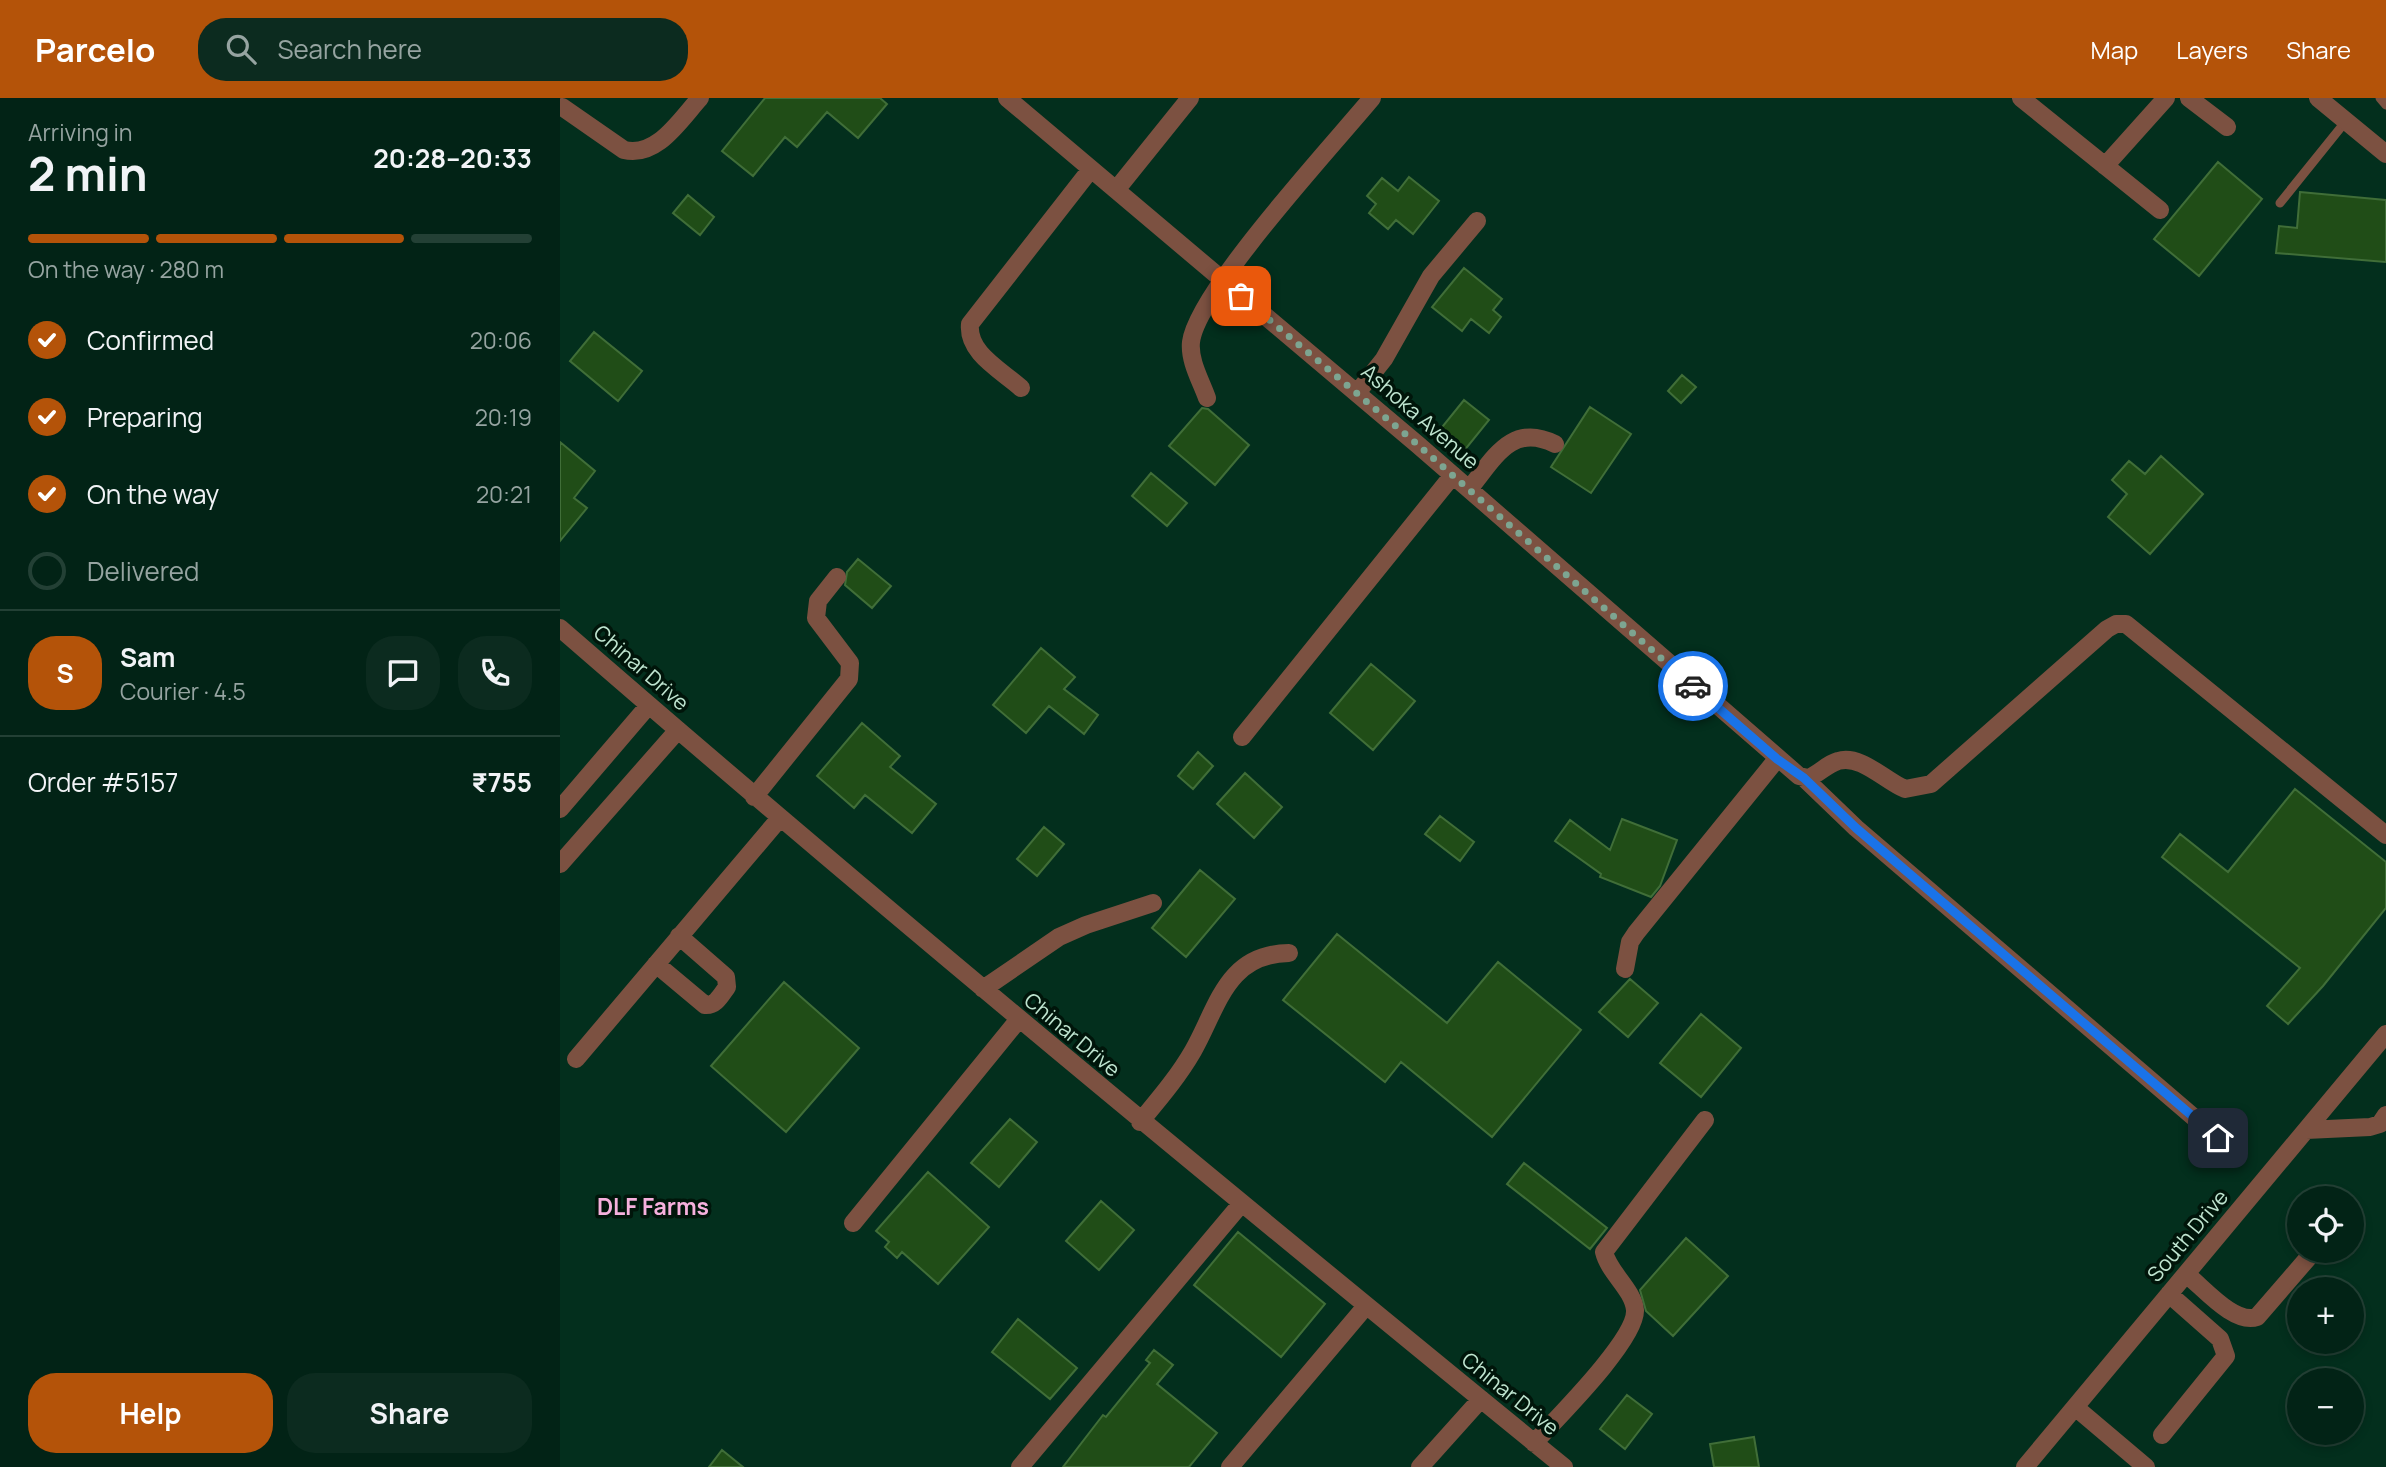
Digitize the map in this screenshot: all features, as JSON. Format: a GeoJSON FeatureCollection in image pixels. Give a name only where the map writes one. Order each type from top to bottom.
{"type":"FeatureCollection","features":[{"type":"Feature","properties":{"kind":"street"},"geometry":{"type":"LineString","coordinates":[[564,105],[624,150],[636,153],[652,148],[700,98]]}},
{"type":"Feature","properties":{"kind":"street","name":"Ashoka Avenue"},"geometry":{"type":"LineString","coordinates":[[1007,98],[1453,475],[1777,759],[1801,777],[1856,828],[2218,1138]]}},
{"type":"Feature","properties":{"kind":"street"},"geometry":{"type":"LineString","coordinates":[[1115,190],[1190,98]]}},
{"type":"Feature","properties":{"kind":"street"},"geometry":{"type":"LineString","coordinates":[[1207,398],[1192,356],[1191,341],[1222,279],[1372,98]]}},
{"type":"Feature","properties":{"kind":"street"},"geometry":{"type":"LineString","coordinates":[[2021,98],[2160,210]]}},
{"type":"Feature","properties":{"kind":"street"},"geometry":{"type":"LineString","coordinates":[[2105,166],[2166,98]]}},
{"type":"Feature","properties":{"kind":"street"},"geometry":{"type":"LineString","coordinates":[[2189,98],[2227,127]]}},
{"type":"Feature","properties":{"kind":"street"},"geometry":{"type":"LineString","coordinates":[[2318,98],[2386,154]]}},
{"type":"Feature","properties":{"kind":"street"},"geometry":{"type":"LineString","coordinates":[[1021,388],[976,349],[968,338],[970,324],[1091,169]]}},
{"type":"Feature","properties":{"kind":"street"},"geometry":{"type":"LineString","coordinates":[[1357,393],[1384,359],[1431,276],[1477,220]]}},
{"type":"Feature","properties":{"kind":"street"},"geometry":{"type":"LineString","coordinates":[[1469,489],[1500,452],[1519,437],[1533,436],[1555,444]]}},
{"type":"Feature","properties":{"kind":"street"},"geometry":{"type":"LineString","coordinates":[[1242,737],[1453,475]]}},
{"type":"Feature","properties":{"kind":"street"},"geometry":{"type":"LineString","coordinates":[[754,797],[849,679],[850,663],[816,618],[818,601],[837,576]]}},
{"type":"Feature","properties":{"kind":"street"},"geometry":{"type":"LineString","coordinates":[[1801,777],[1816,775],[1834,762],[1847,760],[1866,766],[1905,789],[1931,784],[2107,629],[2116,624],[2126,624],[2386,835]]}},
{"type":"Feature","properties":{"kind":"street","name":"Chinar Drive"},"geometry":{"type":"LineString","coordinates":[[560,628],[754,797],[1140,1122],[1564,1467]]}},
{"type":"Feature","properties":{"kind":"street"},"geometry":{"type":"LineString","coordinates":[[560,808],[649,705]]}},
{"type":"Feature","properties":{"kind":"street"},"geometry":{"type":"LineString","coordinates":[[560,864],[678,730]]}},
{"type":"Feature","properties":{"kind":"street"},"geometry":{"type":"LineString","coordinates":[[1625,969],[1630,942],[1636,933],[1777,759]]}},
{"type":"Feature","properties":{"kind":"street"},"geometry":{"type":"LineString","coordinates":[[576,1059],[779,818]]}},
{"type":"Feature","properties":{"kind":"street"},"geometry":{"type":"LineString","coordinates":[[983,989],[1059,937],[1086,925],[1153,903]]}},
{"type":"Feature","properties":{"kind":"street"},"geometry":{"type":"LineString","coordinates":[[656,964],[705,1005],[719,999],[727,987],[726,977],[679,936]]}},
{"type":"Feature","properties":{"kind":"street"},"geometry":{"type":"LineString","coordinates":[[1140,1122],[1181,1069],[1228,983],[1243,967],[1261,956],[1289,953]]}},
{"type":"Feature","properties":{"kind":"street"},"geometry":{"type":"LineString","coordinates":[[853,1223],[1019,1020]]}},
{"type":"Feature","properties":{"kind":"street","name":"South Drive"},"geometry":{"type":"LineString","coordinates":[[2025,1467],[2386,1034]]}},
{"type":"Feature","properties":{"kind":"street"},"geometry":{"type":"LineString","coordinates":[[2306,1130],[2370,1127],[2380,1124],[2386,1115]]}},
{"type":"Feature","properties":{"kind":"street"},"geometry":{"type":"LineString","coordinates":[[1534,1443],[1598,1371],[1632,1325],[1635,1309],[1604,1252],[1705,1120]]}},
{"type":"Feature","properties":{"kind":"street"},"geometry":{"type":"LineString","coordinates":[[1020,1467],[1241,1204]]}},
{"type":"Feature","properties":{"kind":"street"},"geometry":{"type":"LineString","coordinates":[[2186,1274],[2236,1315],[2251,1319],[2257,1317],[2304,1263]]}},
{"type":"Feature","properties":{"kind":"street"},"geometry":{"type":"LineString","coordinates":[[2162,1435],[2225,1356],[2220,1339],[2169,1294]]}},
{"type":"Feature","properties":{"kind":"street"},"geometry":{"type":"LineString","coordinates":[[1230,1467],[1366,1306]]}},
{"type":"Feature","properties":{"kind":"street"},"geometry":{"type":"LineString","coordinates":[[1420,1467],[1480,1399]]}},
{"type":"Feature","properties":{"kind":"street"},"geometry":{"type":"LineString","coordinates":[[2075,1407],[2147,1467]]}},
{"type":"Feature","properties":{"kind":"lane"},"geometry":{"type":"LineString","coordinates":[[2379,98],[2386,105]]}},
{"type":"Feature","properties":{"kind":"lane"},"geometry":{"type":"LineString","coordinates":[[2280,203],[2346,121]]}},
{"type":"Feature","properties":{"kind":"building"},"geometry":{"type":"Polygon","coordinates":[[[765,98],[880,98],[887,104],[858,138],[827,112],[797,147],[785,137],[753,176],[722,151],[765,98]]]}},
{"type":"Feature","properties":{"kind":"building"},"geometry":{"type":"Polygon","coordinates":[[[2218,162],[2262,199],[2199,276],[2154,239],[2218,162]]]}},
{"type":"Feature","properties":{"kind":"building"},"geometry":{"type":"Polygon","coordinates":[[[1409,177],[1439,201],[1413,234],[1396,220],[1388,229],[1369,213],[1376,204],[1367,196],[1382,178],[1398,191],[1409,177]]]}},
{"type":"Feature","properties":{"kind":"building"},"geometry":{"type":"Polygon","coordinates":[[[2300,192],[2386,200],[2386,262],[2276,253],[2279,226],[2297,228],[2300,192]]]}},
{"type":"Feature","properties":{"kind":"building"},"geometry":{"type":"Polygon","coordinates":[[[688,195],[714,217],[700,235],[673,213],[688,195]]]}},
{"type":"Feature","properties":{"kind":"building"},"geometry":{"type":"Polygon","coordinates":[[[1464,268],[1502,299],[1493,310],[1501,317],[1489,333],[1471,319],[1462,331],[1432,307],[1464,268]]]}},
{"type":"Feature","properties":{"kind":"building"},"geometry":{"type":"Polygon","coordinates":[[[594,332],[642,371],[618,401],[570,361],[594,332]]]}},
{"type":"Feature","properties":{"kind":"building"},"geometry":{"type":"Polygon","coordinates":[[[1682,375],[1696,387],[1681,403],[1668,391],[1682,375]]]}},
{"type":"Feature","properties":{"kind":"building"},"geometry":{"type":"Polygon","coordinates":[[[1464,400],[1489,420],[1459,457],[1434,437],[1464,400]]]}},
{"type":"Feature","properties":{"kind":"building"},"geometry":{"type":"Polygon","coordinates":[[[1590,407],[1631,434],[1591,493],[1551,467],[1590,407]]]}},
{"type":"Feature","properties":{"kind":"building"},"geometry":{"type":"Polygon","coordinates":[[[1202,408],[1208,409],[1249,445],[1215,485],[1169,446],[1202,408]]]}},
{"type":"Feature","properties":{"kind":"building"},"geometry":{"type":"Polygon","coordinates":[[[560,442],[595,471],[574,498],[587,508],[560,541],[560,442]]]}},
{"type":"Feature","properties":{"kind":"building"},"geometry":{"type":"Polygon","coordinates":[[[2161,456],[2203,494],[2150,554],[2108,517],[2127,494],[2112,480],[2129,461],[2145,474],[2161,456]]]}},
{"type":"Feature","properties":{"kind":"building"},"geometry":{"type":"Polygon","coordinates":[[[1151,473],[1187,503],[1167,526],[1132,496],[1151,473]]]}},
{"type":"Feature","properties":{"kind":"building"},"geometry":{"type":"Polygon","coordinates":[[[858,559],[891,586],[872,608],[845,585],[847,572],[858,559]]]}},
{"type":"Feature","properties":{"kind":"building"},"geometry":{"type":"Polygon","coordinates":[[[1041,648],[1075,677],[1064,689],[1098,715],[1084,734],[1049,706],[1026,733],[993,705],[1041,648]]]}},
{"type":"Feature","properties":{"kind":"building"},"geometry":{"type":"Polygon","coordinates":[[[1371,664],[1415,701],[1373,750],[1330,713],[1371,664]]]}},
{"type":"Feature","properties":{"kind":"building"},"geometry":{"type":"Polygon","coordinates":[[[862,723],[900,756],[890,767],[936,804],[912,833],[865,795],[854,808],[817,776],[862,723]]]}},
{"type":"Feature","properties":{"kind":"building"},"geometry":{"type":"Polygon","coordinates":[[[1198,752],[1213,766],[1193,789],[1178,776],[1198,752]]]}},
{"type":"Feature","properties":{"kind":"building"},"geometry":{"type":"Polygon","coordinates":[[[1245,773],[1282,807],[1254,838],[1217,804],[1245,773]]]}},
{"type":"Feature","properties":{"kind":"building"},"geometry":{"type":"Polygon","coordinates":[[[2295,789],[2386,862],[2386,908],[2323,986],[2288,1024],[2267,1006],[2300,968],[2162,857],[2180,834],[2228,872],[2295,789]]]}},
{"type":"Feature","properties":{"kind":"building"},"geometry":{"type":"Polygon","coordinates":[[[1440,816],[1474,842],[1460,861],[1425,834],[1440,816]]]}},
{"type":"Feature","properties":{"kind":"building"},"geometry":{"type":"Polygon","coordinates":[[[1622,819],[1677,840],[1660,886],[1651,897],[1600,877],[1601,874],[1555,841],[1570,820],[1610,850],[1622,819]]]}},
{"type":"Feature","properties":{"kind":"building"},"geometry":{"type":"Polygon","coordinates":[[[1044,827],[1064,844],[1037,876],[1017,859],[1044,827]]]}},
{"type":"Feature","properties":{"kind":"building"},"geometry":{"type":"Polygon","coordinates":[[[1200,870],[1235,899],[1186,957],[1152,928],[1200,870]]]}},
{"type":"Feature","properties":{"kind":"building"},"geometry":{"type":"Polygon","coordinates":[[[1337,934],[1447,1023],[1498,962],[1581,1030],[1492,1137],[1401,1062],[1385,1082],[1283,1000],[1337,934]]]}},
{"type":"Feature","properties":{"kind":"building"},"geometry":{"type":"Polygon","coordinates":[[[1630,979],[1658,1003],[1628,1037],[1599,1012],[1630,979]]]}},
{"type":"Feature","properties":{"kind":"building"},"geometry":{"type":"Polygon","coordinates":[[[784,982],[859,1048],[786,1132],[711,1066],[784,982]]]}},
{"type":"Feature","properties":{"kind":"building"},"geometry":{"type":"Polygon","coordinates":[[[1701,1014],[1741,1048],[1701,1097],[1660,1063],[1701,1014]]]}},
{"type":"Feature","properties":{"kind":"building"},"geometry":{"type":"Polygon","coordinates":[[[1010,1119],[1037,1142],[999,1187],[971,1163],[1010,1119]]]}},
{"type":"Feature","properties":{"kind":"building"},"geometry":{"type":"Polygon","coordinates":[[[1524,1163],[1607,1228],[1590,1249],[1507,1184],[1524,1163]]]}},
{"type":"Feature","properties":{"kind":"building"},"geometry":{"type":"Polygon","coordinates":[[[928,1172],[989,1227],[938,1284],[902,1252],[897,1258],[885,1247],[889,1242],[876,1231],[928,1172]]]}},
{"type":"Feature","properties":{"kind":"building"},"geometry":{"type":"Polygon","coordinates":[[[1101,1201],[1134,1230],[1099,1270],[1066,1241],[1101,1201]]]}},
{"type":"Feature","properties":{"kind":"building"},"geometry":{"type":"Polygon","coordinates":[[[1238,1232],[1325,1304],[1281,1357],[1194,1285],[1238,1232]]]}},
{"type":"Feature","properties":{"kind":"building"},"geometry":{"type":"Polygon","coordinates":[[[1686,1238],[1728,1276],[1673,1336],[1646,1311],[1640,1290],[1686,1238]]]}},
{"type":"Feature","properties":{"kind":"building"},"geometry":{"type":"Polygon","coordinates":[[[1018,1319],[1077,1368],[1050,1399],[992,1352],[1018,1319]]]}},
{"type":"Feature","properties":{"kind":"building"},"geometry":{"type":"Polygon","coordinates":[[[1154,1350],[1173,1365],[1157,1384],[1217,1433],[1189,1467],[1063,1467],[1103,1415],[1106,1417],[1150,1363],[1146,1360],[1154,1350]]]}},
{"type":"Feature","properties":{"kind":"building"},"geometry":{"type":"Polygon","coordinates":[[[1627,1395],[1652,1414],[1625,1449],[1600,1429],[1627,1395]]]}},
{"type":"Feature","properties":{"kind":"building"},"geometry":{"type":"Polygon","coordinates":[[[1754,1437],[1759,1467],[1714,1467],[1710,1444],[1754,1437]]]}},
{"type":"Feature","properties":{"kind":"building"},"geometry":{"type":"Polygon","coordinates":[[[722,1450],[743,1467],[709,1467],[722,1450]]]}},
{"type":"Feature","properties":{"kind":"way so far"},"geometry":{"type":"LineString","coordinates":[[1241,296],[1417,444],[1693,686]]}},
{"type":"Feature","properties":{"kind":"district","name":"DLF Farms"},"geometry":{"type":"Point","coordinates":[653,1207]}},
{"type":"Feature","properties":{"kind":"route"},"geometry":{"type":"LineString","coordinates":[[1693,686],[1791,771],[1804,778],[1856,828],[2218,1138]]}}]}
